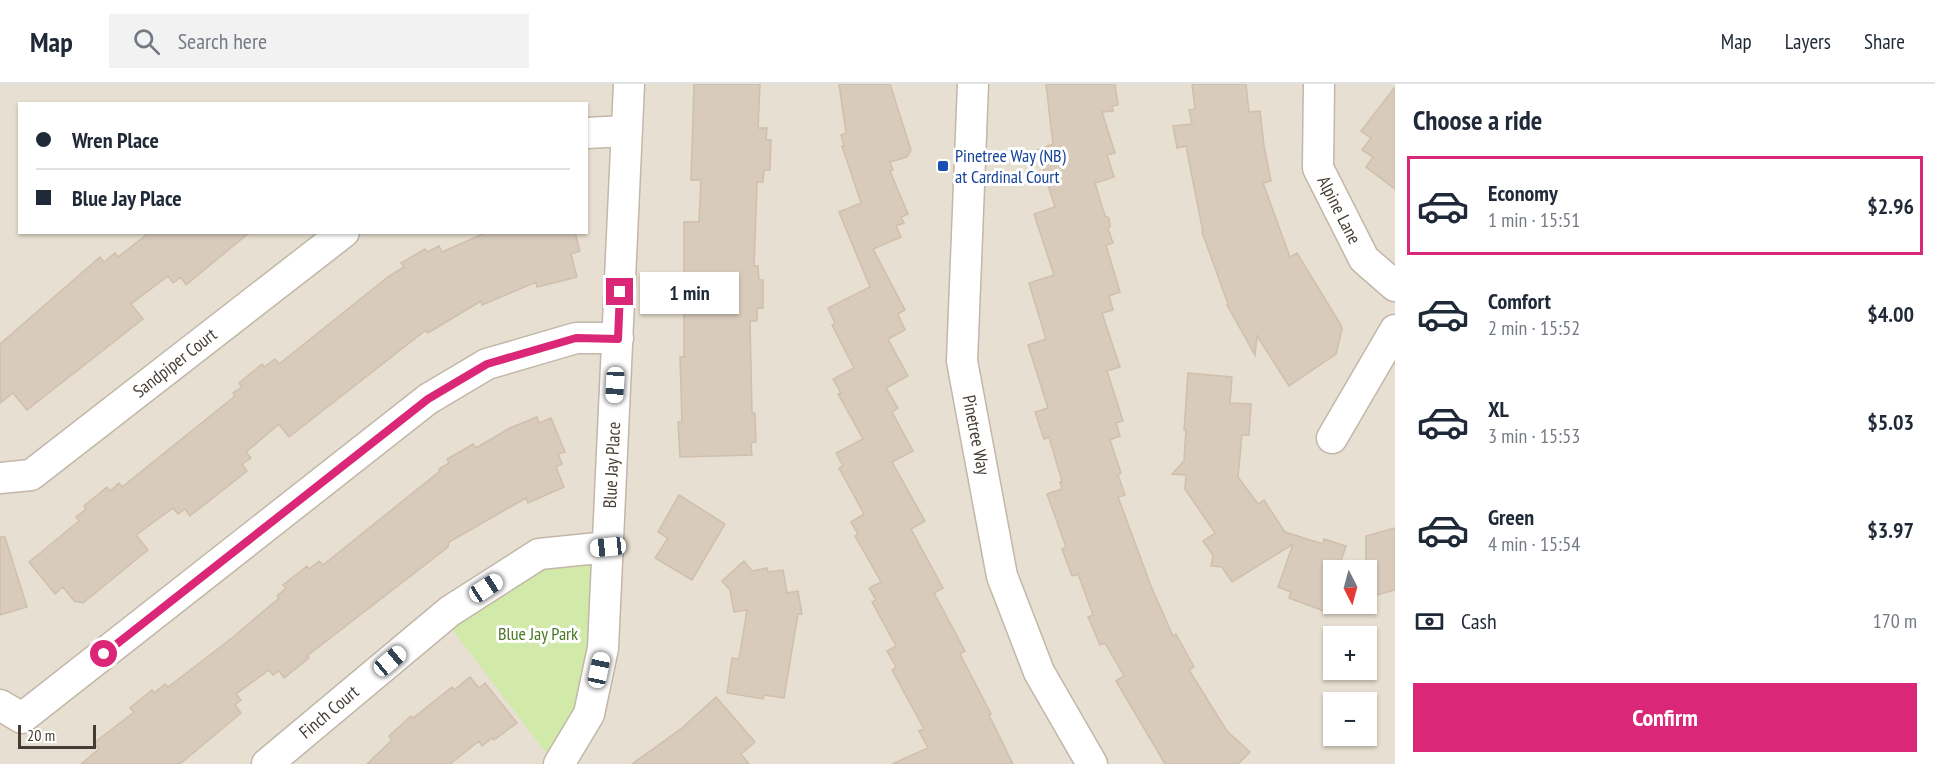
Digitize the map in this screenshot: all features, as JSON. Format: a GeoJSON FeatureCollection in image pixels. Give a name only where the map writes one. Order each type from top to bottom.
{"type":"FeatureCollection","features":[{"type":"Feature","properties":{"kind":"street","name":"Blue Jay Place"},"geometry":{"type":"LineString","coordinates":[[559,764],[589,714],[603,648],[629,84]]}},
{"type":"Feature","properties":{"kind":"street","name":"Pinetree Way"},"geometry":{"type":"LineString","coordinates":[[973,84],[962,361],[1002,576],[1039,672],[1092,764]]}},
{"type":"Feature","properties":{"kind":"street","name":"Alpine Lane"},"geometry":{"type":"LineString","coordinates":[[1319,84],[1318,168],[1364,259],[1395,286]]}},
{"type":"Feature","properties":{"kind":"street"},"geometry":{"type":"LineString","coordinates":[[588,133],[627,131]]}},
{"type":"Feature","properties":{"kind":"street","name":"Sandpiper Court"},"geometry":{"type":"LineString","coordinates":[[0,478],[31,475],[341,234]]}},
{"type":"Feature","properties":{"kind":"street"},"geometry":{"type":"LineString","coordinates":[[1332,438],[1395,330]]}},
{"type":"Feature","properties":{"kind":"street"},"geometry":{"type":"LineString","coordinates":[[11,711],[428,399],[487,364],[576,338],[618,339]]}},
{"type":"Feature","properties":{"kind":"street","name":"Finch Court"},"geometry":{"type":"LineString","coordinates":[[267,764],[460,604],[539,554],[608,547]]}},
{"type":"Feature","properties":{"kind":"shaded area"},"geometry":{"type":"Polygon","coordinates":[[[0,84],[1395,84],[1395,764],[0,764],[0,84]]]}},
{"type":"Feature","properties":{"kind":"green space","name":"Blue Jay Park"},"geometry":{"type":"Polygon","coordinates":[[[608,547],[603,648],[560,764],[543,749],[443,617],[539,554],[608,547]]]}},
{"type":"Feature","properties":{"kind":"building"},"geometry":{"type":"Polygon","coordinates":[[[694,84],[760,84],[758,128],[767,128],[766,140],[771,140],[770,170],[764,170],[763,182],[757,182],[754,266],[758,266],[759,280],[763,280],[763,308],[757,308],[757,321],[750,321],[752,413],[755,413],[756,442],[751,443],[752,455],[680,457],[678,422],[682,422],[680,357],[684,357],[684,222],[699,222],[701,180],[691,180],[694,84]]]}},
{"type":"Feature","properties":{"kind":"building"},"geometry":{"type":"Polygon","coordinates":[[[839,84],[890,84],[911,150],[907,157],[890,162],[893,170],[890,171],[908,214],[901,217],[904,223],[896,226],[901,237],[873,249],[905,310],[898,314],[905,330],[888,339],[908,376],[886,388],[898,408],[892,412],[913,451],[892,462],[925,521],[911,529],[943,588],[934,593],[965,651],[960,654],[991,714],[989,715],[1013,764],[892,764],[928,748],[919,731],[924,729],[892,670],[896,667],[887,651],[896,646],[872,602],[876,600],[869,588],[881,582],[855,536],[858,534],[851,522],[864,514],[839,468],[843,466],[836,453],[863,439],[838,394],[841,393],[833,379],[854,368],[832,325],[835,323],[828,308],[870,287],[839,212],[861,203],[842,146],[844,145],[841,135],[846,133],[839,84]]]}},
{"type":"Feature","properties":{"kind":"building"},"geometry":{"type":"Polygon","coordinates":[[[1046,84],[1115,84],[1118,105],[1112,106],[1113,111],[1102,112],[1115,153],[1107,155],[1114,177],[1095,183],[1105,216],[1109,218],[1108,229],[1113,243],[1106,245],[1120,292],[1109,296],[1113,310],[1102,313],[1120,367],[1107,371],[1123,421],[1116,423],[1120,436],[1110,440],[1121,473],[1118,475],[1125,495],[1118,497],[1151,586],[1173,636],[1176,634],[1194,667],[1189,670],[1227,731],[1250,752],[1238,764],[1165,764],[1116,681],[1124,676],[1105,643],[1100,645],[1088,617],[1093,615],[1078,574],[1072,576],[1062,549],[1066,547],[1047,494],[1062,489],[1060,482],[1062,481],[1049,437],[1044,439],[1035,412],[1048,408],[1028,345],[1046,339],[1029,283],[1054,275],[1034,214],[1055,207],[1037,150],[1053,144],[1046,84]]]}},
{"type":"Feature","properties":{"kind":"building"},"geometry":{"type":"Polygon","coordinates":[[[1192,84],[1246,84],[1249,112],[1260,111],[1271,181],[1263,183],[1290,257],[1297,253],[1341,325],[1336,354],[1289,386],[1257,336],[1255,355],[1227,305],[1202,232],[1186,146],[1177,148],[1173,126],[1192,124],[1189,110],[1195,109],[1192,84]]]}},
{"type":"Feature","properties":{"kind":"building"},"geometry":{"type":"Polygon","coordinates":[[[1395,87],[1395,189],[1366,167],[1373,157],[1362,150],[1371,138],[1361,131],[1395,87]]]}},
{"type":"Feature","properties":{"kind":"building"},"geometry":{"type":"Polygon","coordinates":[[[147,234],[248,234],[186,285],[181,277],[173,283],[168,276],[131,304],[143,319],[27,410],[13,393],[0,403],[0,344],[100,257],[104,262],[115,253],[118,257],[147,234]]]}},
{"type":"Feature","properties":{"kind":"building"},"geometry":{"type":"Polygon","coordinates":[[[482,234],[576,234],[580,251],[571,254],[577,277],[537,287],[536,282],[482,305],[481,301],[428,333],[426,330],[289,437],[279,424],[246,452],[251,458],[242,464],[247,471],[190,516],[185,509],[178,514],[173,508],[136,535],[148,550],[83,603],[74,601],[63,587],[55,594],[29,562],[79,521],[76,517],[86,509],[84,506],[107,487],[110,491],[119,483],[122,487],[235,396],[233,393],[242,387],[239,383],[262,364],[264,367],[275,359],[279,364],[389,276],[404,267],[401,263],[425,249],[427,252],[439,246],[442,252],[482,234]]]}},
{"type":"Feature","properties":{"kind":"building"},"geometry":{"type":"Polygon","coordinates":[[[1188,373],[1232,377],[1230,403],[1251,404],[1249,435],[1242,435],[1238,477],[1258,504],[1264,500],[1285,532],[1323,544],[1324,539],[1346,546],[1341,560],[1323,560],[1323,611],[1289,598],[1291,592],[1278,587],[1293,544],[1232,582],[1222,567],[1211,566],[1213,555],[1203,541],[1215,533],[1185,489],[1186,475],[1172,474],[1184,461],[1186,430],[1184,430],[1188,373]]]}},
{"type":"Feature","properties":{"kind":"building"},"geometry":{"type":"Polygon","coordinates":[[[537,417],[539,423],[551,418],[565,452],[558,454],[562,464],[556,467],[564,487],[528,503],[526,498],[449,542],[448,547],[307,656],[309,658],[284,678],[279,671],[273,675],[269,670],[236,694],[241,700],[235,705],[241,713],[180,764],[81,764],[99,749],[94,743],[134,712],[130,708],[152,690],[154,693],[165,684],[168,687],[232,638],[279,598],[277,596],[286,588],[283,585],[307,566],[309,569],[319,561],[323,565],[440,471],[439,469],[449,463],[447,459],[473,444],[476,448],[510,428],[537,417]]]}},
{"type":"Feature","properties":{"kind":"building"},"geometry":{"type":"Polygon","coordinates":[[[679,495],[725,524],[692,580],[655,558],[668,538],[658,532],[679,495]]]}},
{"type":"Feature","properties":{"kind":"building"},"geometry":{"type":"Polygon","coordinates":[[[1395,528],[1395,590],[1377,595],[1377,560],[1366,560],[1366,536],[1395,528]]]}},
{"type":"Feature","properties":{"kind":"building"},"geometry":{"type":"Polygon","coordinates":[[[0,537],[5,537],[27,607],[0,615],[0,537]]]}},
{"type":"Feature","properties":{"kind":"building"},"geometry":{"type":"Polygon","coordinates":[[[744,561],[752,571],[767,568],[768,572],[783,570],[787,593],[798,591],[802,614],[798,614],[784,698],[764,695],[763,699],[727,693],[732,658],[739,659],[747,610],[734,612],[730,590],[722,581],[744,561]]]}},
{"type":"Feature","properties":{"kind":"building"},"geometry":{"type":"Polygon","coordinates":[[[470,677],[479,688],[485,683],[517,723],[482,746],[479,741],[450,764],[367,764],[392,740],[389,736],[411,716],[413,718],[452,687],[454,690],[470,677]]]}},
{"type":"Feature","properties":{"kind":"building"},"geometry":{"type":"Polygon","coordinates":[[[716,697],[755,742],[741,754],[749,764],[632,764],[682,728],[716,697]]]}},
{"type":"Feature","properties":{"kind":"place","name":"Pinetree Way (NB) at Cardinal Court"},"geometry":{"type":"Point","coordinates":[943,166]}},
{"type":"Feature","properties":{"kind":"route"},"geometry":{"type":"LineString","coordinates":[[104,654],[428,399],[487,364],[576,338],[618,339],[620,292]]}}]}
